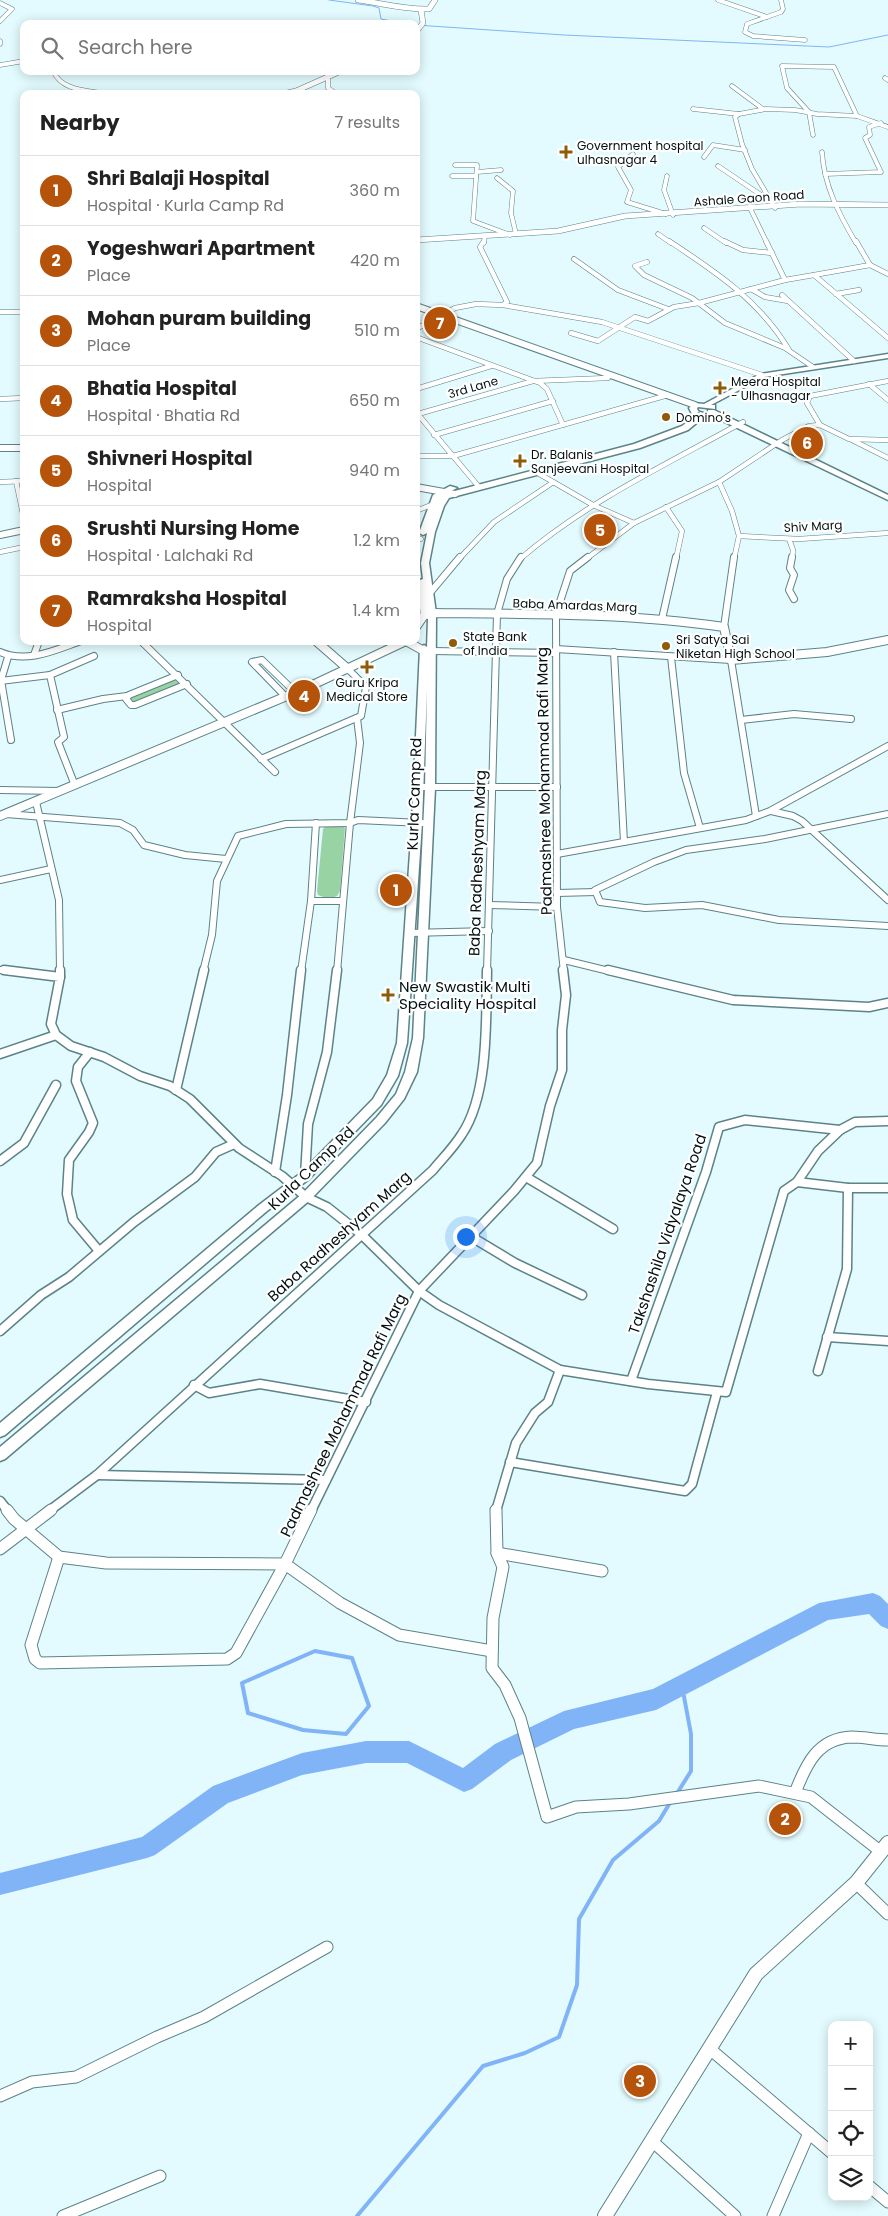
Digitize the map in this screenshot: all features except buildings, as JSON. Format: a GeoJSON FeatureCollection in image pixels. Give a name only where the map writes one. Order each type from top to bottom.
{"type":"FeatureCollection","features":[{"type":"Feature","properties":{"kind":"main road"},"geometry":{"type":"LineString","coordinates":[[445,494],[640,440],[678,425],[762,375],[888,356]]}},
{"type":"Feature","properties":{"kind":"main road"},"geometry":{"type":"LineString","coordinates":[[703,410],[740,424],[872,487],[888,492]]}},
{"type":"Feature","properties":{"kind":"main road"},"geometry":{"type":"LineString","coordinates":[[477,485],[645,444],[685,428],[703,410]]}},
{"type":"Feature","properties":{"kind":"main road"},"geometry":{"type":"LineString","coordinates":[[872,487],[888,498]]}},
{"type":"Feature","properties":{"kind":"main road","name":"Kurla Camp Rd"},"geometry":{"type":"LineString","coordinates":[[420,536],[436,506],[445,494]]}},
{"type":"Feature","properties":{"kind":"main road","name":"Kurla Camp Rd"},"geometry":{"type":"LineString","coordinates":[[0,1455],[306,1197],[381,1120],[400,1096],[411,1072],[418,1038],[422,933],[430,823],[425,787],[429,594],[425,563],[426,548],[436,506]]}},
{"type":"Feature","properties":{"kind":"main road","name":"Kurla Camp Rd"},"geometry":{"type":"LineString","coordinates":[[420,569],[429,614]]}},
{"type":"Feature","properties":{"kind":"main road","name":"Kurla Camp Rd"},"geometry":{"type":"LineString","coordinates":[[0,1431],[305,1176],[377,1102],[392,1076],[402,1043],[417,823],[425,787]]}},
{"type":"Feature","properties":{"kind":"street"},"geometry":{"type":"LineString","coordinates":[[358,0],[421,10],[431,8],[435,0]]}},
{"type":"Feature","properties":{"kind":"street"},"geometry":{"type":"LineString","coordinates":[[718,0],[767,17]]}},
{"type":"Feature","properties":{"kind":"street"},"geometry":{"type":"LineString","coordinates":[[781,0],[783,9],[781,12],[747,24],[745,32],[752,36],[804,40]]}},
{"type":"Feature","properties":{"kind":"street"},"geometry":{"type":"LineString","coordinates":[[0,1],[12,8],[0,21]]}},
{"type":"Feature","properties":{"kind":"street"},"geometry":{"type":"LineString","coordinates":[[420,28],[421,10]]}},
{"type":"Feature","properties":{"kind":"street"},"geometry":{"type":"LineString","coordinates":[[0,65],[20,62]]}},
{"type":"Feature","properties":{"kind":"street"},"geometry":{"type":"LineString","coordinates":[[813,135],[809,112],[786,88],[782,66],[834,67],[843,88],[853,102],[857,116]]}},
{"type":"Feature","properties":{"kind":"street"},"geometry":{"type":"LineString","coordinates":[[55,75],[57,80],[67,87],[84,90]]}},
{"type":"Feature","properties":{"kind":"street"},"geometry":{"type":"LineString","coordinates":[[294,90],[332,75]]}},
{"type":"Feature","properties":{"kind":"street"},"geometry":{"type":"LineString","coordinates":[[328,77],[328,88],[331,90]]}},
{"type":"Feature","properties":{"kind":"street"},"geometry":{"type":"LineString","coordinates":[[732,86],[763,109]]}},
{"type":"Feature","properties":{"kind":"street"},"geometry":{"type":"LineString","coordinates":[[693,110],[739,114],[763,109],[857,116],[888,127]]}},
{"type":"Feature","properties":{"kind":"street"},"geometry":{"type":"LineString","coordinates":[[739,114],[735,117],[745,150],[755,175],[774,207]]}},
{"type":"Feature","properties":{"kind":"street"},"geometry":{"type":"LineString","coordinates":[[825,174],[881,172],[877,162],[869,154],[865,138],[870,134],[869,126],[888,122]]}},
{"type":"Feature","properties":{"kind":"street"},"geometry":{"type":"LineString","coordinates":[[704,157],[710,146],[713,145],[745,150]]}},
{"type":"Feature","properties":{"kind":"street"},"geometry":{"type":"LineString","coordinates":[[822,152],[825,174],[835,205],[870,265],[888,274]]}},
{"type":"Feature","properties":{"kind":"street"},"geometry":{"type":"LineString","coordinates":[[633,154],[618,168],[631,190],[627,202],[670,214],[664,190],[667,176]]}},
{"type":"Feature","properties":{"kind":"street"},"geometry":{"type":"LineString","coordinates":[[455,165],[476,164],[473,221],[513,235],[510,213],[513,191],[497,178]]}},
{"type":"Feature","properties":{"kind":"street"},"geometry":{"type":"LineString","coordinates":[[718,166],[769,200]]}},
{"type":"Feature","properties":{"kind":"street"},"geometry":{"type":"LineString","coordinates":[[452,176],[492,173],[501,170]]}},
{"type":"Feature","properties":{"kind":"street","name":"Ashale Gaon Road"},"geometry":{"type":"LineString","coordinates":[[420,240],[558,231],[611,218],[801,205],[888,206]]}},
{"type":"Feature","properties":{"kind":"street"},"geometry":{"type":"LineString","coordinates":[[750,208],[785,280]]}},
{"type":"Feature","properties":{"kind":"street"},"geometry":{"type":"LineString","coordinates":[[704,228],[736,249],[755,254],[772,253]]}},
{"type":"Feature","properties":{"kind":"street"},"geometry":{"type":"LineString","coordinates":[[658,234],[740,292],[778,330],[789,350]]}},
{"type":"Feature","properties":{"kind":"street"},"geometry":{"type":"LineString","coordinates":[[485,236],[484,243],[480,247],[504,292],[506,302],[504,304]]}},
{"type":"Feature","properties":{"kind":"street"},"geometry":{"type":"LineString","coordinates":[[574,259],[618,290],[668,309]]}},
{"type":"Feature","properties":{"kind":"street"},"geometry":{"type":"LineString","coordinates":[[647,262],[635,266],[644,275],[659,284],[685,294],[699,303],[725,324],[789,350],[813,367]]}},
{"type":"Feature","properties":{"kind":"street"},"geometry":{"type":"LineString","coordinates":[[571,333],[598,342],[635,318],[650,320],[668,309],[699,303],[785,280],[870,265]]}},
{"type":"Feature","properties":{"kind":"street"},"geometry":{"type":"LineString","coordinates":[[814,275],[888,338]]}},
{"type":"Feature","properties":{"kind":"street"},"geometry":{"type":"LineString","coordinates":[[769,284],[775,289]]}},
{"type":"Feature","properties":{"kind":"street"},"geometry":{"type":"LineString","coordinates":[[751,289],[765,296],[788,301]]}},
{"type":"Feature","properties":{"kind":"street"},"geometry":{"type":"LineString","coordinates":[[836,294],[859,290]]}},
{"type":"Feature","properties":{"kind":"street"},"geometry":{"type":"LineString","coordinates":[[782,295],[854,361]]}},
{"type":"Feature","properties":{"kind":"street"},"geometry":{"type":"LineString","coordinates":[[420,326],[435,314],[446,310],[479,304],[504,304],[533,311],[580,316],[762,375]]}},
{"type":"Feature","properties":{"kind":"street"},"geometry":{"type":"LineString","coordinates":[[420,308],[608,378],[703,410]]}},
{"type":"Feature","properties":{"kind":"street"},"geometry":{"type":"LineString","coordinates":[[0,312],[20,312]]}},
{"type":"Feature","properties":{"kind":"street"},"geometry":{"type":"LineString","coordinates":[[482,332],[615,376],[664,396]]}},
{"type":"Feature","properties":{"kind":"street"},"geometry":{"type":"LineString","coordinates":[[420,339],[533,381],[547,390],[563,425]]}},
{"type":"Feature","properties":{"kind":"street"},"geometry":{"type":"LineString","coordinates":[[420,388],[491,366]]}},
{"type":"Feature","properties":{"kind":"street"},"geometry":{"type":"LineString","coordinates":[[533,381],[608,378],[615,376]]}},
{"type":"Feature","properties":{"kind":"street","name":"3rd Lane"},"geometry":{"type":"LineString","coordinates":[[420,412],[533,381]]}},
{"type":"Feature","properties":{"kind":"street"},"geometry":{"type":"LineString","coordinates":[[888,381],[810,396],[807,403],[820,425],[888,458]]}},
{"type":"Feature","properties":{"kind":"street"},"geometry":{"type":"LineString","coordinates":[[870,384],[888,400]]}},
{"type":"Feature","properties":{"kind":"street"},"geometry":{"type":"LineString","coordinates":[[420,456],[452,456],[664,396]]}},
{"type":"Feature","properties":{"kind":"street"},"geometry":{"type":"LineString","coordinates":[[0,399],[20,398]]}},
{"type":"Feature","properties":{"kind":"street"},"geometry":{"type":"LineString","coordinates":[[434,435],[553,401]]}},
{"type":"Feature","properties":{"kind":"street"},"geometry":{"type":"LineString","coordinates":[[420,417],[477,485]]}},
{"type":"Feature","properties":{"kind":"street","name":"Baba Radheshyam Marg"},"geometry":{"type":"LineString","coordinates":[[0,1549],[97,1475],[433,1170],[463,1133],[476,1104],[485,1046],[494,786],[497,614],[507,579],[518,560],[539,542],[593,505],[740,424]]}},
{"type":"Feature","properties":{"kind":"street","name":"Padmashree Mohammad Rafi Marg"},"geometry":{"type":"LineString","coordinates":[[60,1557],[31,1645],[35,1659],[40,1663],[227,1659],[233,1657],[286,1564],[419,1291],[537,1163],[550,1106],[562,1070],[562,1030],[566,995],[564,960],[557,907],[556,614],[570,571],[634,524],[719,482],[779,442],[809,426],[820,425]]}},
{"type":"Feature","properties":{"kind":"street"},"geometry":{"type":"LineString","coordinates":[[849,439],[888,440]]}},
{"type":"Feature","properties":{"kind":"street"},"geometry":{"type":"LineString","coordinates":[[0,448],[20,448]]}},
{"type":"Feature","properties":{"kind":"street"},"geometry":{"type":"LineString","coordinates":[[0,453],[20,453]]}},
{"type":"Feature","properties":{"kind":"street"},"geometry":{"type":"LineString","coordinates":[[536,472],[552,483],[593,505],[634,524]]}},
{"type":"Feature","properties":{"kind":"street"},"geometry":{"type":"LineString","coordinates":[[0,482],[20,482]]}},
{"type":"Feature","properties":{"kind":"street"},"geometry":{"type":"LineString","coordinates":[[16,482],[20,500]]}},
{"type":"Feature","properties":{"kind":"street"},"geometry":{"type":"LineString","coordinates":[[719,482],[732,511],[739,536],[724,627],[732,660],[756,816]]}},
{"type":"Feature","properties":{"kind":"street"},"geometry":{"type":"LineString","coordinates":[[429,594],[452,571],[478,537],[521,501],[552,483]]}},
{"type":"Feature","properties":{"kind":"street"},"geometry":{"type":"LineString","coordinates":[[420,488],[445,494]]}},
{"type":"Feature","properties":{"kind":"street"},"geometry":{"type":"LineString","coordinates":[[420,493],[445,494]]}},
{"type":"Feature","properties":{"kind":"street"},"geometry":{"type":"LineString","coordinates":[[420,510],[436,506]]}},
{"type":"Feature","properties":{"kind":"street"},"geometry":{"type":"LineString","coordinates":[[662,619],[682,531],[666,507]]}},
{"type":"Feature","properties":{"kind":"street"},"geometry":{"type":"LineString","coordinates":[[0,535],[20,531]]}},
{"type":"Feature","properties":{"kind":"street","name":"Shiv Marg"},"geometry":{"type":"LineString","coordinates":[[739,536],[789,539],[888,533]]}},
{"type":"Feature","properties":{"kind":"street"},"geometry":{"type":"LineString","coordinates":[[789,539],[793,554],[790,568],[794,575],[789,590],[794,599]]}},
{"type":"Feature","properties":{"kind":"street"},"geometry":{"type":"LineString","coordinates":[[0,552],[20,549]]}},
{"type":"Feature","properties":{"kind":"street"},"geometry":{"type":"LineString","coordinates":[[420,623],[429,614]]}},
{"type":"Feature","properties":{"kind":"street","name":"Baba Amardas Marg"},"geometry":{"type":"LineString","coordinates":[[429,614],[591,614],[662,619],[724,627]]}},
{"type":"Feature","properties":{"kind":"street"},"geometry":{"type":"LineString","coordinates":[[415,645],[428,651],[614,652],[732,660],[827,652],[888,640]]}},
{"type":"Feature","properties":{"kind":"street"},"geometry":{"type":"LineString","coordinates":[[34,655],[38,645]]}},
{"type":"Feature","properties":{"kind":"street"},"geometry":{"type":"LineString","coordinates":[[0,652],[8,657],[46,654],[70,645]]}},
{"type":"Feature","properties":{"kind":"street"},"geometry":{"type":"LineString","coordinates":[[145,645],[275,772]]}},
{"type":"Feature","properties":{"kind":"street"},"geometry":{"type":"LineString","coordinates":[[262,759],[363,714],[366,687],[320,645]]}},
{"type":"Feature","properties":{"kind":"street"},"geometry":{"type":"LineString","coordinates":[[3,815],[36,802],[74,783],[348,670],[398,645]]}},
{"type":"Feature","properties":{"kind":"street"},"geometry":{"type":"LineString","coordinates":[[614,652],[624,842]]}},
{"type":"Feature","properties":{"kind":"street"},"geometry":{"type":"LineString","coordinates":[[1,680],[50,675],[94,656]]}},
{"type":"Feature","properties":{"kind":"street"},"geometry":{"type":"LineString","coordinates":[[8,657],[1,680],[11,740]]}},
{"type":"Feature","properties":{"kind":"street"},"geometry":{"type":"LineString","coordinates":[[671,657],[684,773],[700,828]]}},
{"type":"Feature","properties":{"kind":"street"},"geometry":{"type":"LineString","coordinates":[[285,696],[251,664],[252,662],[262,660],[295,692]]}},
{"type":"Feature","properties":{"kind":"street"},"geometry":{"type":"LineString","coordinates":[[50,675],[64,737],[58,742],[58,748],[74,783]]}},
{"type":"Feature","properties":{"kind":"street"},"geometry":{"type":"LineString","coordinates":[[57,710],[103,699],[127,696],[178,675]]}},
{"type":"Feature","properties":{"kind":"street"},"geometry":{"type":"LineString","coordinates":[[274,685],[283,681]]}},
{"type":"Feature","properties":{"kind":"street"},"geometry":{"type":"LineString","coordinates":[[127,696],[126,699],[131,705],[136,705],[187,684]]}},
{"type":"Feature","properties":{"kind":"street"},"geometry":{"type":"LineString","coordinates":[[741,720],[794,714],[851,719]]}},
{"type":"Feature","properties":{"kind":"street"},"geometry":{"type":"LineString","coordinates":[[305,1176],[308,1124],[327,1052],[340,950],[342,901],[360,742],[357,718]]}},
{"type":"Feature","properties":{"kind":"street"},"geometry":{"type":"LineString","coordinates":[[557,854],[756,816],[770,811],[888,746]]}},
{"type":"Feature","properties":{"kind":"street"},"geometry":{"type":"LineString","coordinates":[[425,787],[557,787]]}},
{"type":"Feature","properties":{"kind":"street"},"geometry":{"type":"LineString","coordinates":[[0,790],[59,791]]}},
{"type":"Feature","properties":{"kind":"street"},"geometry":{"type":"LineString","coordinates":[[36,802],[59,900],[60,977],[51,1024],[56,1035],[71,1046],[104,1057],[140,1076],[176,1090],[190,1100],[234,1144],[293,1185],[306,1197],[327,1207],[361,1234],[419,1291],[473,1326],[522,1349],[560,1370],[631,1381],[726,1392],[784,1191],[797,1182],[818,1152],[840,1130],[855,1122],[888,1121]]}},
{"type":"Feature","properties":{"kind":"street"},"geometry":{"type":"LineString","coordinates":[[770,811],[793,816],[810,828],[888,900]]}},
{"type":"Feature","properties":{"kind":"street"},"geometry":{"type":"LineString","coordinates":[[888,814],[810,828],[765,839],[686,850],[598,887],[596,892],[600,902],[624,906],[645,908],[702,904],[779,920],[888,926]]}},
{"type":"Feature","properties":{"kind":"street"},"geometry":{"type":"LineString","coordinates":[[3,815],[120,822],[133,830],[144,845],[190,856],[226,859]]}},
{"type":"Feature","properties":{"kind":"street"},"geometry":{"type":"LineString","coordinates":[[176,1090],[212,935],[217,882],[238,836],[286,824],[350,823],[358,820],[430,823]]}},
{"type":"Feature","properties":{"kind":"street"},"geometry":{"type":"LineString","coordinates":[[275,1172],[287,1095],[303,950],[311,901],[316,823]]}},
{"type":"Feature","properties":{"kind":"street"},"geometry":{"type":"LineString","coordinates":[[0,880],[51,869]]}},
{"type":"Feature","properties":{"kind":"street"},"geometry":{"type":"LineString","coordinates":[[557,893],[596,892]]}},
{"type":"Feature","properties":{"kind":"street"},"geometry":{"type":"LineString","coordinates":[[311,901],[342,901]]}},
{"type":"Feature","properties":{"kind":"street"},"geometry":{"type":"LineString","coordinates":[[489,905],[557,907]]}},
{"type":"Feature","properties":{"kind":"street"},"geometry":{"type":"LineString","coordinates":[[410,932],[489,931]]}},
{"type":"Feature","properties":{"kind":"street"},"geometry":{"type":"LineString","coordinates":[[564,960],[733,1000],[870,1007],[888,1003]]}},
{"type":"Feature","properties":{"kind":"street"},"geometry":{"type":"LineString","coordinates":[[0,970],[60,977]]}},
{"type":"Feature","properties":{"kind":"street"},"geometry":{"type":"LineString","coordinates":[[0,1054],[56,1035]]}},
{"type":"Feature","properties":{"kind":"street"},"geometry":{"type":"LineString","coordinates":[[90,1052],[76,1074],[76,1081],[93,1123],[91,1130],[70,1157],[67,1170],[66,1205],[72,1220],[99,1251]]}},
{"type":"Feature","properties":{"kind":"street"},"geometry":{"type":"LineString","coordinates":[[0,1161],[24,1143],[56,1085]]}},
{"type":"Feature","properties":{"kind":"street","name":"Takshashila Vidyalaya Road"},"geometry":{"type":"LineString","coordinates":[[631,1381],[706,1172],[719,1127],[745,1120],[840,1130]]}},
{"type":"Feature","properties":{"kind":"street"},"geometry":{"type":"LineString","coordinates":[[0,1330],[195,1177],[216,1152],[234,1144]]}},
{"type":"Feature","properties":{"kind":"street"},"geometry":{"type":"LineString","coordinates":[[526,1176],[613,1228]]}},
{"type":"Feature","properties":{"kind":"street"},"geometry":{"type":"LineString","coordinates":[[797,1182],[848,1188],[888,1188]]}},
{"type":"Feature","properties":{"kind":"street"},"geometry":{"type":"LineString","coordinates":[[818,1371],[847,1269],[848,1188]]}},
{"type":"Feature","properties":{"kind":"street"},"geometry":{"type":"LineString","coordinates":[[470,1236],[514,1263],[582,1295]]}},
{"type":"Feature","properties":{"kind":"street"},"geometry":{"type":"LineString","coordinates":[[827,1337],[888,1341]]}},
{"type":"Feature","properties":{"kind":"street"},"geometry":{"type":"LineString","coordinates":[[560,1370],[548,1402],[535,1413],[516,1443],[496,1510],[497,1553],[503,1567],[494,1618],[492,1668],[506,1685],[520,1718],[537,1774],[547,1817],[559,1810],[658,1800],[759,1786],[811,1797],[884,1847],[856,1883],[756,1974],[604,2216]]}},
{"type":"Feature","properties":{"kind":"street"},"geometry":{"type":"LineString","coordinates":[[194,1385],[209,1393],[260,1384],[366,1402]]}},
{"type":"Feature","properties":{"kind":"street"},"geometry":{"type":"LineString","coordinates":[[510,1462],[685,1491],[692,1484],[716,1392]]}},
{"type":"Feature","properties":{"kind":"street"},"geometry":{"type":"LineString","coordinates":[[97,1475],[326,1480]]}},
{"type":"Feature","properties":{"kind":"street"},"geometry":{"type":"LineString","coordinates":[[0,1501],[14,1519],[60,1557],[106,1563],[286,1564],[340,1603],[399,1635],[492,1651]]}},
{"type":"Feature","properties":{"kind":"street"},"geometry":{"type":"LineString","coordinates":[[497,1553],[602,1571]]}},
{"type":"Feature","properties":{"kind":"street"},"geometry":{"type":"LineString","coordinates":[[795,1793],[813,1752],[831,1741],[850,1737],[888,1740]]}},
{"type":"Feature","properties":{"kind":"street"},"geometry":{"type":"LineString","coordinates":[[856,1883],[888,1914]]}},
{"type":"Feature","properties":{"kind":"street"},"geometry":{"type":"LineString","coordinates":[[0,2096],[32,2082],[76,2077],[157,2037],[204,2017],[327,1947]]}},
{"type":"Feature","properties":{"kind":"street"},"geometry":{"type":"LineString","coordinates":[[710,2048],[828,2150]]}},
{"type":"Feature","properties":{"kind":"street"},"geometry":{"type":"LineString","coordinates":[[773,2216],[809,2133]]}},
{"type":"Feature","properties":{"kind":"street"},"geometry":{"type":"LineString","coordinates":[[652,2141],[735,2216]]}},
{"type":"Feature","properties":{"kind":"street"},"geometry":{"type":"LineString","coordinates":[[63,2216],[160,2176]]}},
{"type":"Feature","properties":{"kind":"street"},"geometry":{"type":"LineString","coordinates":[[873,2189],[888,2202]]}},
{"type":"Feature","properties":{"kind":"green space"},"geometry":{"type":"Polygon","coordinates":[[[174,679],[180,684],[135,703],[129,700],[131,693],[174,679]]]}},
{"type":"Feature","properties":{"kind":"green space"},"geometry":{"type":"Polygon","coordinates":[[[327,825],[345,828],[340,891],[337,896],[329,899],[318,895],[317,891],[323,829],[327,825]]]}},
{"type":"Feature","properties":{"kind":"waterway"},"geometry":{"type":"LineString","coordinates":[[329,0],[379,8],[381,19],[386,20]]}},
{"type":"Feature","properties":{"kind":"waterway"},"geometry":{"type":"LineString","coordinates":[[420,25],[564,35],[829,47],[888,35]]}},
{"type":"Feature","properties":{"kind":"waterway"},"geometry":{"type":"LineString","coordinates":[[0,1884],[147,1847],[221,1794],[302,1764],[366,1752],[409,1752],[464,1781],[503,1752],[572,1719],[656,1699],[826,1610],[873,1603],[888,1619]]}},
{"type":"Feature","properties":{"kind":"waterway"},"geometry":{"type":"LineString","coordinates":[[315,1651],[352,1658],[369,1706],[346,1734],[303,1730],[248,1713],[242,1683],[315,1651]]}},
{"type":"Feature","properties":{"kind":"waterway"},"geometry":{"type":"LineString","coordinates":[[676,1795],[691,1771],[691,1734],[682,1686]]}},
{"type":"Feature","properties":{"kind":"waterway"},"geometry":{"type":"LineString","coordinates":[[357,2216],[483,2066],[525,2053],[559,2037],[577,1985],[579,1919],[613,1860],[659,1821],[671,1801]]}},
{"type":"Feature","properties":{"kind":"place","name":"Government hospital ulhasnagar 4"},"geometry":{"type":"Point","coordinates":[566,152]}},
{"type":"Feature","properties":{"kind":"place","name":"Ramraksha Hospital"},"geometry":{"type":"Point","coordinates":[440,323]}},
{"type":"Feature","properties":{"kind":"place","name":"Meera Hospital - Ulhasnagar"},"geometry":{"type":"Point","coordinates":[720,388]}},
{"type":"Feature","properties":{"kind":"place","name":"Domino's"},"geometry":{"type":"Point","coordinates":[666,417]}},
{"type":"Feature","properties":{"kind":"place","name":"Srushti Nursing Home"},"geometry":{"type":"Point","coordinates":[807,443]}},
{"type":"Feature","properties":{"kind":"place","name":"Dr. Balanis Sanjeevani Hospital"},"geometry":{"type":"Point","coordinates":[520,461]}},
{"type":"Feature","properties":{"kind":"place","name":"Shivneri Hospital"},"geometry":{"type":"Point","coordinates":[600,530]}},
{"type":"Feature","properties":{"kind":"place","name":"State Bank of India"},"geometry":{"type":"Point","coordinates":[453,643]}},
{"type":"Feature","properties":{"kind":"place","name":"Sri Satya Sai Niketan High School"},"geometry":{"type":"Point","coordinates":[666,646]}},
{"type":"Feature","properties":{"kind":"place","name":"Guru Kripa Medical Store"},"geometry":{"type":"Point","coordinates":[367,667]}},
{"type":"Feature","properties":{"kind":"place","name":"Bhatia Hospital"},"geometry":{"type":"Point","coordinates":[304,696]}},
{"type":"Feature","properties":{"kind":"place","name":"Shri Balaji Hospital"},"geometry":{"type":"Point","coordinates":[396,890]}},
{"type":"Feature","properties":{"kind":"place","name":"New Swastik Multi Speciality Hospital"},"geometry":{"type":"Point","coordinates":[388,995]}},
{"type":"Feature","properties":{"kind":"place","name":"Yogeshwari Apartment"},"geometry":{"type":"Point","coordinates":[785,1819]}},
{"type":"Feature","properties":{"kind":"place","name":"Mohan puram building"},"geometry":{"type":"Point","coordinates":[640,2081]}}]}
